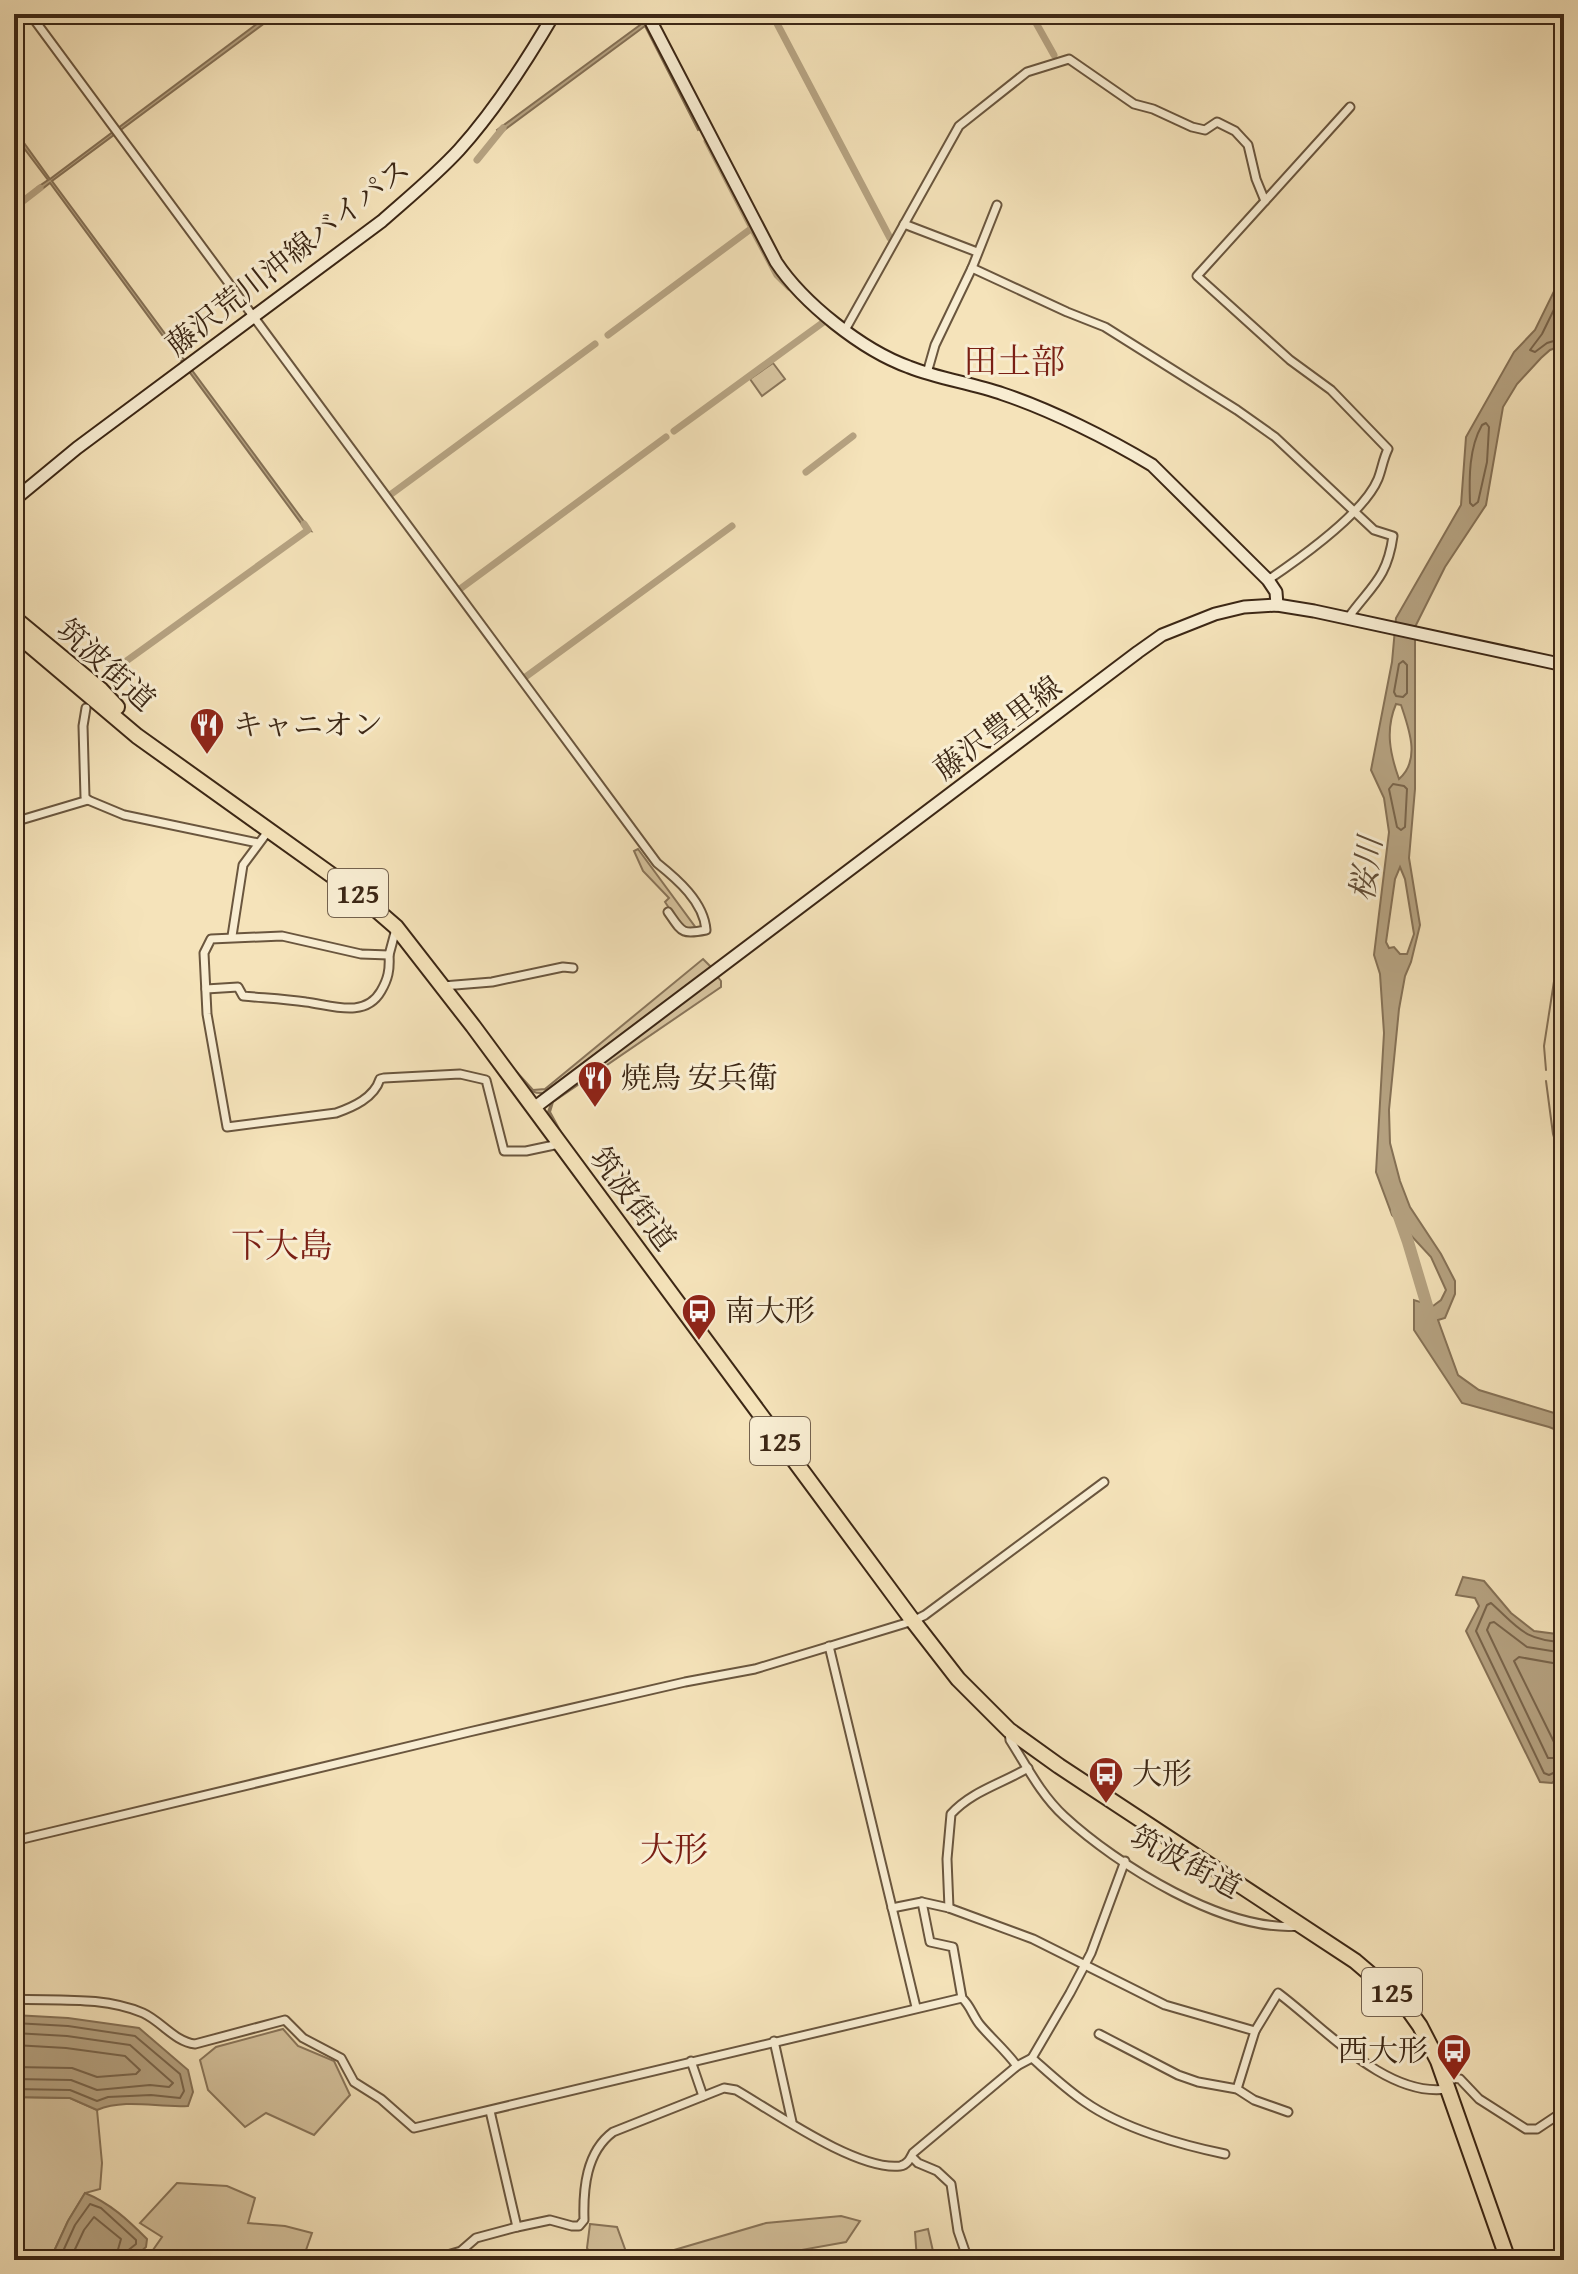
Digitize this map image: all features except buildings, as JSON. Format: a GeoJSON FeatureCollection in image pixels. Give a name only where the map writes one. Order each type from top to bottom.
{"type":"FeatureCollection","features":[{"type":"Feature","properties":{"kind":"highway","name":"筑波街道"},"geometry":{"type":"LineString","coordinates":[[14,618],[101,690],[162,753]]}},
{"type":"Feature","properties":{"kind":"highway","name":"筑波街道"},"geometry":{"type":"LineString","coordinates":[[14,632],[137,736],[358,894],[396,927],[534,1108],[913,1621],[958,1679],[1009,1730],[1355,1961],[1403,2002],[1431,2045],[1508,2260]]}},
{"type":"Feature","properties":{"kind":"main road","name":"藤沢荒川沖線バイパス"},"geometry":{"type":"LineString","coordinates":[[14,500],[77,448],[382,221],[459,150],[512,81],[554,14]]}},
{"type":"Feature","properties":{"kind":"main road"},"geometry":{"type":"LineString","coordinates":[[647,14],[776,262],[798,288],[845,330],[884,356],[927,373],[1022,400],[1152,465],[1268,580],[1276,592],[1277,605]]}},
{"type":"Feature","properties":{"kind":"main road","name":"藤沢豊里線"},"geometry":{"type":"LineString","coordinates":[[534,1108],[1162,635],[1215,614],[1244,607],[1277,605],[1564,665]]}},
{"type":"Feature","properties":{"kind":"street"},"geometry":{"type":"LineString","coordinates":[[30,14],[657,863],[680,882],[702,913],[706,930],[689,934],[682,931],[668,912]]}},
{"type":"Feature","properties":{"kind":"street"},"geometry":{"type":"LineString","coordinates":[[845,330],[959,126],[1027,72],[1069,59],[1134,104],[1192,127],[1205,130],[1217,122],[1235,131],[1248,145],[1265,201]]}},
{"type":"Feature","properties":{"kind":"street"},"geometry":{"type":"LineString","coordinates":[[1268,580],[1311,551],[1353,512],[1378,480],[1388,449],[1331,390],[1290,360],[1197,276],[1350,107]]}},
{"type":"Feature","properties":{"kind":"street"},"geometry":{"type":"LineString","coordinates":[[927,373],[935,345],[972,268],[997,205]]}},
{"type":"Feature","properties":{"kind":"street"},"geometry":{"type":"LineString","coordinates":[[904,224],[977,252]]}},
{"type":"Feature","properties":{"kind":"street"},"geometry":{"type":"LineString","coordinates":[[972,268],[1105,327],[1237,410],[1275,437],[1374,530],[1393,536],[1390,560],[1382,576],[1351,619]]}},
{"type":"Feature","properties":{"kind":"street"},"geometry":{"type":"LineString","coordinates":[[86,708],[83,726],[85,797],[88,800],[124,815],[258,843]]}},
{"type":"Feature","properties":{"kind":"street"},"geometry":{"type":"LineString","coordinates":[[14,822],[88,800]]}},
{"type":"Feature","properties":{"kind":"street"},"geometry":{"type":"LineString","coordinates":[[232,936],[243,865],[269,830]]}},
{"type":"Feature","properties":{"kind":"street"},"geometry":{"type":"LineString","coordinates":[[206,989],[238,987],[243,996],[304,1001],[343,1009],[373,1003],[389,976],[389,955],[396,927]]}},
{"type":"Feature","properties":{"kind":"street"},"geometry":{"type":"LineString","coordinates":[[389,955],[361,954],[282,936],[211,939],[204,953],[209,1028],[227,1127],[336,1113],[353,1107],[367,1097],[384,1078],[460,1074],[486,1080],[504,1151],[526,1151],[560,1143]]}},
{"type":"Feature","properties":{"kind":"street"},"geometry":{"type":"LineString","coordinates":[[443,986],[492,982],[563,967],[573,968]]}},
{"type":"Feature","properties":{"kind":"street"},"geometry":{"type":"LineString","coordinates":[[14,1841],[469,1732],[755,1669],[913,1621],[1104,1482]]}},
{"type":"Feature","properties":{"kind":"street"},"geometry":{"type":"LineString","coordinates":[[829,1646],[916,2007]]}},
{"type":"Feature","properties":{"kind":"street","name":"筑波街道"},"geometry":{"type":"LineString","coordinates":[[1009,1730],[1010,1740],[1064,1816],[1125,1861],[1175,1893],[1231,1917],[1286,1928],[1302,1926]]}},
{"type":"Feature","properties":{"kind":"street"},"geometry":{"type":"LineString","coordinates":[[949,1908],[947,1859],[951,1814],[982,1789],[1028,1768]]}},
{"type":"Feature","properties":{"kind":"street"},"geometry":{"type":"LineString","coordinates":[[430,2260],[461,2251],[476,2238],[517,2227],[550,2220],[579,2226],[584,2220],[591,2159],[604,2138],[703,2096],[730,2088],[831,2147],[859,2158],[900,2166],[1017,2066],[1032,2058],[1084,1964],[1125,1861]]}},
{"type":"Feature","properties":{"kind":"street"},"geometry":{"type":"LineString","coordinates":[[892,1908],[922,1902],[949,1908],[1033,1939],[1165,2005],[1255,2031]]}},
{"type":"Feature","properties":{"kind":"street"},"geometry":{"type":"LineString","coordinates":[[922,1902],[930,1942],[953,1947],[962,1998],[969,2004],[981,2026],[1003,2046],[1017,2066]]}},
{"type":"Feature","properties":{"kind":"street"},"geometry":{"type":"LineString","coordinates":[[1237,2089],[1255,2031],[1278,1993],[1397,2082],[1443,2085],[1460,2079],[1479,2099],[1526,2129],[1537,2129],[1564,2111]]}},
{"type":"Feature","properties":{"kind":"street"},"geometry":{"type":"LineString","coordinates":[[14,1999],[92,2001],[129,2009],[154,2020],[182,2041],[195,2044],[285,2020],[303,2038],[341,2058],[354,2082],[381,2099],[414,2128],[962,1998]]}},
{"type":"Feature","properties":{"kind":"street"},"geometry":{"type":"LineString","coordinates":[[1099,2034],[1178,2075],[1237,2089],[1254,2100],[1288,2112]]}},
{"type":"Feature","properties":{"kind":"street"},"geometry":{"type":"LineString","coordinates":[[774,2041],[792,2122]]}},
{"type":"Feature","properties":{"kind":"street"},"geometry":{"type":"LineString","coordinates":[[1032,2058],[1086,2103],[1114,2118],[1181,2145],[1225,2154]]}},
{"type":"Feature","properties":{"kind":"street"},"geometry":{"type":"LineString","coordinates":[[691,2061],[703,2096]]}},
{"type":"Feature","properties":{"kind":"street"},"geometry":{"type":"LineString","coordinates":[[490,2111],[517,2227]]}},
{"type":"Feature","properties":{"kind":"street"},"geometry":{"type":"LineString","coordinates":[[912,2157],[937,2171],[951,2184],[958,2231],[968,2260]]}},
{"type":"Feature","properties":{"kind":"shaded area"},"geometry":{"type":"Polygon","coordinates":[[[773,363],[785,379],[762,396],[750,379],[773,363]]]}},
{"type":"Feature","properties":{"kind":"shaded area"},"geometry":{"type":"Polygon","coordinates":[[[638,849],[696,928],[683,929],[665,902],[669,898],[643,871],[634,851],[638,849]]]}},
{"type":"Feature","properties":{"kind":"shaded area"},"geometry":{"type":"Polygon","coordinates":[[[703,959],[711,967],[543,1093],[531,1091],[526,1087],[506,1060],[533,1090],[545,1089],[703,959]]]}},
{"type":"Feature","properties":{"kind":"shaded area"},"geometry":{"type":"Polygon","coordinates":[[[717,976],[721,987],[553,1102],[550,1112],[562,1134],[548,1112],[552,1101],[717,976]]]}},
{"type":"Feature","properties":{"kind":"shaded area"},"geometry":{"type":"Polygon","coordinates":[[[283,2029],[298,2046],[334,2061],[350,2095],[314,2135],[266,2113],[245,2127],[208,2090],[200,2060],[216,2047],[283,2029]]]}},
{"type":"Feature","properties":{"kind":"shaded area"},"geometry":{"type":"Polygon","coordinates":[[[14,2097],[70,2098],[97,2110],[102,2163],[100,2189],[85,2193],[50,2260],[14,2260],[14,2097]]]}},
{"type":"Feature","properties":{"kind":"shaded area"},"geometry":{"type":"Polygon","coordinates":[[[177,2183],[227,2186],[255,2198],[248,2223],[285,2226],[312,2233],[305,2253],[312,2260],[146,2260],[162,2237],[140,2223],[177,2183]]]}},
{"type":"Feature","properties":{"kind":"shaded area"},"geometry":{"type":"Polygon","coordinates":[[[841,2216],[860,2221],[846,2242],[801,2250],[799,2260],[640,2260],[766,2223],[841,2216]]]}},
{"type":"Feature","properties":{"kind":"shaded area"},"geometry":{"type":"Polygon","coordinates":[[[590,2224],[617,2227],[629,2260],[594,2260],[587,2248],[590,2224]]]}},
{"type":"Feature","properties":{"kind":"shaded area"},"geometry":{"type":"Polygon","coordinates":[[[928,2229],[935,2260],[917,2260],[915,2232],[928,2229]]]}},
{"type":"Feature","properties":{"kind":"water"},"geometry":{"type":"Polygon","coordinates":[[[270,14],[277,14],[52,181],[311,531],[306,530],[50,183],[41,190],[38,187],[48,180],[14,135],[14,129],[50,179],[270,14]]]}},
{"type":"Feature","properties":{"kind":"water"},"geometry":{"type":"Polygon","coordinates":[[[638,14],[642,14],[702,128],[698,130],[645,26],[499,134],[497,130],[640,25],[643,22],[638,14]]]}},
{"type":"Feature","properties":{"kind":"water"},"geometry":{"type":"Polygon","coordinates":[[[1564,271],[1564,345],[1550,350],[1541,358],[1517,384],[1503,407],[1486,505],[1445,567],[1415,627],[1415,789],[1409,858],[1420,925],[1399,1009],[1389,1110],[1390,1143],[1410,1207],[1455,1281],[1455,1294],[1445,1318],[1438,1320],[1458,1375],[1479,1390],[1564,1416],[1564,1433],[1462,1403],[1414,1330],[1414,1300],[1433,1306],[1441,1300],[1446,1290],[1431,1257],[1392,1215],[1376,1172],[1384,1033],[1380,974],[1374,955],[1389,832],[1384,798],[1371,770],[1392,662],[1396,618],[1461,505],[1466,437],[1514,352],[1535,330],[1564,271]],[[1396,704],[1390,742],[1399,779],[1410,763],[1411,744],[1401,705],[1396,704]],[[1400,867],[1395,879],[1386,942],[1389,948],[1394,947],[1400,954],[1407,954],[1414,934],[1405,879],[1400,867]]]}},
{"type":"Feature","properties":{"kind":"water"},"geometry":{"type":"Polygon","coordinates":[[[1463,1577],[1484,1581],[1511,1613],[1534,1631],[1564,1635],[1564,1772],[1552,1783],[1540,1782],[1466,1631],[1479,1606],[1475,1598],[1456,1595],[1463,1577]]]}},
{"type":"Feature","properties":{"kind":"water"},"geometry":{"type":"Polygon","coordinates":[[[14,2015],[68,2018],[139,2028],[188,2070],[193,2092],[188,2106],[131,2104],[97,2110],[70,2098],[14,2097],[14,2015]]]}},
{"type":"Feature","properties":{"kind":"water"},"geometry":{"type":"Polygon","coordinates":[[[85,2193],[126,2219],[147,2239],[146,2247],[131,2260],[50,2260],[85,2193]]]}},
{"type":"Feature","properties":{"kind":"waterway"},"geometry":{"type":"LineString","coordinates":[[772,14],[890,238]]}},
{"type":"Feature","properties":{"kind":"waterway"},"geometry":{"type":"LineString","coordinates":[[1031,14],[1054,55]]}},
{"type":"Feature","properties":{"kind":"waterway"},"geometry":{"type":"LineString","coordinates":[[477,160],[503,128]]}},
{"type":"Feature","properties":{"kind":"waterway"},"geometry":{"type":"LineString","coordinates":[[608,335],[752,228],[707,141]]}},
{"type":"Feature","properties":{"kind":"waterway"},"geometry":{"type":"LineString","coordinates":[[14,208],[40,188]]}},
{"type":"Feature","properties":{"kind":"waterway"},"geometry":{"type":"LineString","coordinates":[[752,228],[777,275],[789,287]]}},
{"type":"Feature","properties":{"kind":"waterway"},"geometry":{"type":"LineString","coordinates":[[674,431],[825,321],[821,317]]}},
{"type":"Feature","properties":{"kind":"waterway"},"geometry":{"type":"LineString","coordinates":[[390,495],[595,344]]}},
{"type":"Feature","properties":{"kind":"waterway"},"geometry":{"type":"LineString","coordinates":[[806,472],[853,436]]}},
{"type":"Feature","properties":{"kind":"waterway"},"geometry":{"type":"LineString","coordinates":[[460,589],[666,437]]}},
{"type":"Feature","properties":{"kind":"waterway"},"geometry":{"type":"LineString","coordinates":[[118,667],[308,530],[304,524]]}},
{"type":"Feature","properties":{"kind":"waterway"},"geometry":{"type":"LineString","coordinates":[[524,678],[732,526]]}},
{"type":"Feature","properties":{"kind":"waterway"},"geometry":{"type":"LineString","coordinates":[[1546,1070],[1544,1046],[1564,888]]}},
{"type":"Feature","properties":{"kind":"waterway"},"geometry":{"type":"LineString","coordinates":[[1546,1081],[1553,1134],[1564,1170]]}},
{"type":"Feature","properties":{"kind":"waterway","name":"桜川"},"geometry":{"type":"LineString","coordinates":[[1397,1211],[1431,1319]]}},
{"type":"Feature","properties":{"kind":"place","name":"キャニオン"},"geometry":{"type":"Point","coordinates":[207,756]}},
{"type":"Feature","properties":{"kind":"place","name":"焼鳥 安兵衛"},"geometry":{"type":"Point","coordinates":[595,1109]}},
{"type":"Feature","properties":{"kind":"place","name":"南大形"},"geometry":{"type":"Point","coordinates":[699,1342]}},
{"type":"Feature","properties":{"kind":"place","name":"大形"},"geometry":{"type":"Point","coordinates":[1106,1805]}},
{"type":"Feature","properties":{"kind":"place","name":"西大形"},"geometry":{"type":"Point","coordinates":[1454,2082]}},
{"type":"Feature","properties":{"kind":"district","name":"田土部"},"geometry":{"type":"Point","coordinates":[1014,361]}},
{"type":"Feature","properties":{"kind":"district","name":"下大島"},"geometry":{"type":"Point","coordinates":[282,1245]}},
{"type":"Feature","properties":{"kind":"district","name":"大形"},"geometry":{"type":"Point","coordinates":[674,1849]}}]}
